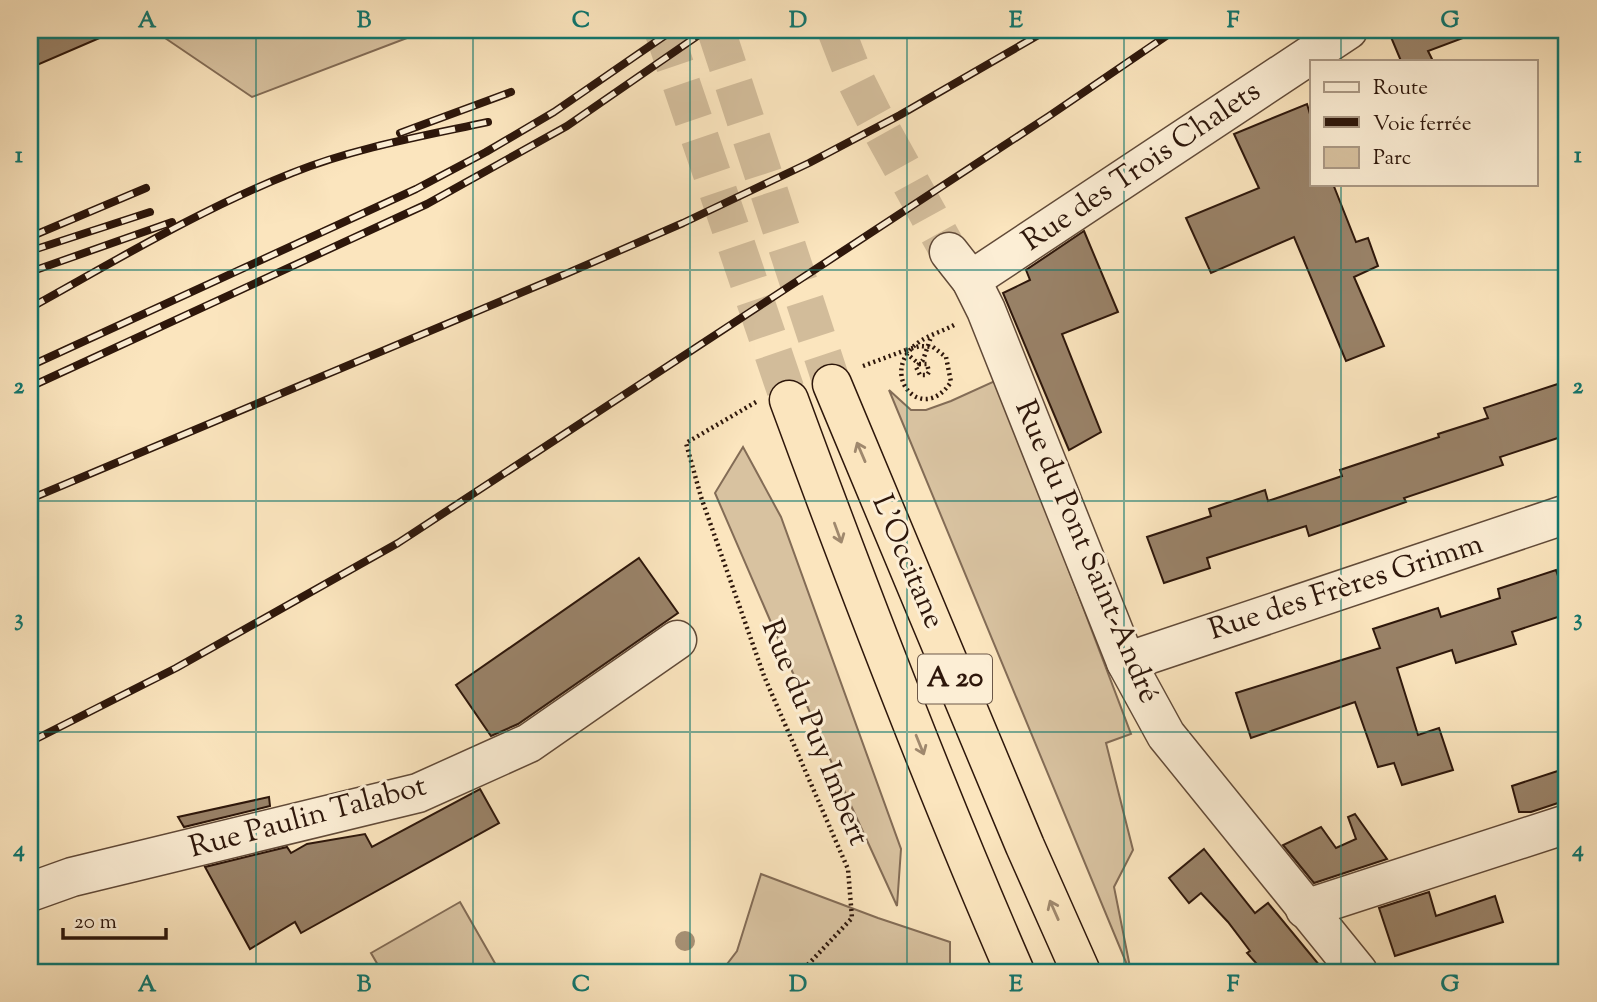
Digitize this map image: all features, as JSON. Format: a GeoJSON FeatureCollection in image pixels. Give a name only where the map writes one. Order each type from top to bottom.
{"type":"FeatureCollection","features":[{"type":"Feature","properties":{"kind":"highway","name":"L'Occitane"},"geometry":{"type":"LineString","coordinates":[[832,384],[1025,846],[1082,972]]}},
{"type":"Feature","properties":{"kind":"highway","name":"L'Occitane"},"geometry":{"type":"LineString","coordinates":[[789,400],[862,598],[964,855],[1015,972]]}},
{"type":"Feature","properties":{"kind":"street","name":"Rue des Trois Chalets"},"geometry":{"type":"LineString","coordinates":[[960,266],[1348,30]]}},
{"type":"Feature","properties":{"kind":"street","name":"Rue du Pont Saint-André"},"geometry":{"type":"LineString","coordinates":[[960,266],[986,310],[1126,662],[1166,735],[1357,972]]}},
{"type":"Feature","properties":{"kind":"street","name":"Rue des Frères Grimm"},"geometry":{"type":"LineString","coordinates":[[1126,662],[1567,514]]}},
{"type":"Feature","properties":{"kind":"street","name":"Rue Paulin Talabot"},"geometry":{"type":"LineString","coordinates":[[30,892],[72,877],[418,793],[529,743],[677,640]]}},
{"type":"Feature","properties":{"kind":"street"},"geometry":{"type":"LineString","coordinates":[[1305,909],[1567,824]]}},
{"type":"Feature","properties":{"kind":"path"},"geometry":{"type":"LineString","coordinates":[[905,352],[913,348],[920,346],[933,347],[946,357],[951,382],[945,391],[928,399],[914,397],[901,376],[902,361],[910,352],[918,342],[932,336],[923,360],[918,363],[916,367],[920,375],[927,375],[927,364],[919,364],[905,352]]}},
{"type":"Feature","properties":{"kind":"path","name":"Rue du Puy Imbert"},"geometry":{"type":"LineString","coordinates":[[701,497],[764,676],[848,869],[852,918],[801,972]]}},
{"type":"Feature","properties":{"kind":"green space"},"geometry":{"type":"Polygon","coordinates":[[[165,30],[428,30],[252,97],[162,36],[165,30]]]}},
{"type":"Feature","properties":{"kind":"green space"},"geometry":{"type":"Polygon","coordinates":[[[997,380],[1131,734],[1106,743],[1133,850],[1114,887],[1131,972],[889,390],[911,410],[926,410],[997,380]]]}},
{"type":"Feature","properties":{"kind":"green space"},"geometry":{"type":"Polygon","coordinates":[[[743,447],[781,517],[901,849],[897,906],[715,493],[743,447]]]}},
{"type":"Feature","properties":{"kind":"green space"},"geometry":{"type":"Polygon","coordinates":[[[761,874],[950,942],[950,972],[721,972],[737,951],[761,874]]]}},
{"type":"Feature","properties":{"kind":"green space"},"geometry":{"type":"Polygon","coordinates":[[[460,902],[500,972],[382,972],[371,953],[460,902]]]}},
{"type":"Feature","properties":{"kind":"building"},"geometry":{"type":"Polygon","coordinates":[[[30,30],[118,30],[30,68],[30,30]]]}},
{"type":"Feature","properties":{"kind":"building"},"geometry":{"type":"Polygon","coordinates":[[[1388,30],[1479,32],[1428,51],[1432,60],[1401,60],[1388,30]]]}},
{"type":"Feature","properties":{"kind":"building"},"geometry":{"type":"Polygon","coordinates":[[[1307,104],[1310,114],[1310,186],[1334,186],[1356,242],[1368,238],[1378,266],[1354,277],[1384,346],[1346,361],[1294,237],[1211,273],[1186,218],[1259,188],[1234,134],[1307,104]]]}},
{"type":"Feature","properties":{"kind":"building"},"geometry":{"type":"Polygon","coordinates":[[[1084,231],[1118,312],[1062,334],[1101,432],[1069,450],[1003,293],[1030,280],[1026,270],[1084,231]]]}},
{"type":"Feature","properties":{"kind":"building"},"geometry":{"type":"Polygon","coordinates":[[[1567,381],[1567,435],[1500,457],[1503,465],[1404,498],[1406,502],[1309,536],[1306,526],[1207,558],[1210,568],[1164,583],[1147,537],[1211,516],[1209,509],[1265,490],[1268,501],[1342,476],[1340,470],[1488,418],[1484,408],[1567,381]]]}},
{"type":"Feature","properties":{"kind":"building"},"geometry":{"type":"Polygon","coordinates":[[[639,558],[678,613],[518,724],[491,736],[456,685],[639,558]]]}},
{"type":"Feature","properties":{"kind":"building"},"geometry":{"type":"Polygon","coordinates":[[[1556,570],[1558,576],[1567,573],[1567,614],[1512,632],[1516,644],[1456,663],[1452,650],[1397,668],[1418,735],[1439,728],[1453,770],[1402,785],[1394,763],[1378,767],[1355,702],[1251,738],[1236,693],[1380,648],[1373,629],[1438,608],[1441,617],[1500,598],[1498,589],[1556,570]]]}},
{"type":"Feature","properties":{"kind":"building"},"geometry":{"type":"Polygon","coordinates":[[[1567,768],[1567,800],[1531,812],[1519,812],[1512,786],[1567,768]]]}},
{"type":"Feature","properties":{"kind":"building"},"geometry":{"type":"Polygon","coordinates":[[[480,789],[499,823],[301,933],[295,922],[250,949],[205,867],[287,847],[291,853],[307,844],[365,834],[372,847],[480,789]]]}},
{"type":"Feature","properties":{"kind":"building"},"geometry":{"type":"Polygon","coordinates":[[[269,797],[270,806],[184,827],[178,817],[269,797]]]}},
{"type":"Feature","properties":{"kind":"building"},"geometry":{"type":"Polygon","coordinates":[[[1355,814],[1387,859],[1314,883],[1283,845],[1321,827],[1336,848],[1356,839],[1348,817],[1355,814]]]}},
{"type":"Feature","properties":{"kind":"building"},"geometry":{"type":"Polygon","coordinates":[[[1204,849],[1255,913],[1268,903],[1325,972],[1264,972],[1247,953],[1250,951],[1228,922],[1201,893],[1189,903],[1169,878],[1204,849]]]}},
{"type":"Feature","properties":{"kind":"building"},"geometry":{"type":"Polygon","coordinates":[[[1429,892],[1436,916],[1495,896],[1503,922],[1395,956],[1379,908],[1429,892]]]}},
{"type":"Feature","properties":{"kind":"tunnel"},"geometry":{"type":"LineString","coordinates":[[663,30],[789,400]]}},
{"type":"Feature","properties":{"kind":"tunnel"},"geometry":{"type":"LineString","coordinates":[[716,30],[832,384]]}},
{"type":"Feature","properties":{"kind":"tunnel"},"geometry":{"type":"LineString","coordinates":[[836,30],[855,79],[873,115],[949,252]]}},
{"type":"Feature","properties":{"kind":"railway"},"geometry":{"type":"LineString","coordinates":[[30,366],[416,189],[554,112],[673,30]]}},
{"type":"Feature","properties":{"kind":"railway"},"geometry":{"type":"LineString","coordinates":[[30,387],[427,204],[567,126],[706,30]]}},
{"type":"Feature","properties":{"kind":"railway"},"geometry":{"type":"LineString","coordinates":[[30,499],[683,223],[809,163],[900,115],[1047,30]]}},
{"type":"Feature","properties":{"kind":"railway"},"geometry":{"type":"LineString","coordinates":[[30,742],[176,668],[398,543],[1049,116],[1175,30]]}},
{"type":"Feature","properties":{"kind":"railway"},"geometry":{"type":"LineString","coordinates":[[400,133],[511,92]]}},
{"type":"Feature","properties":{"kind":"railway"},"geometry":{"type":"LineString","coordinates":[[30,308],[192,219],[292,173],[364,150],[488,122]]}},
{"type":"Feature","properties":{"kind":"railway"},"geometry":{"type":"LineString","coordinates":[[30,237],[146,188]]}},
{"type":"Feature","properties":{"kind":"railway"},"geometry":{"type":"LineString","coordinates":[[30,251],[150,212]]}},
{"type":"Feature","properties":{"kind":"railway"},"geometry":{"type":"LineString","coordinates":[[30,272],[172,222]]}}]}
